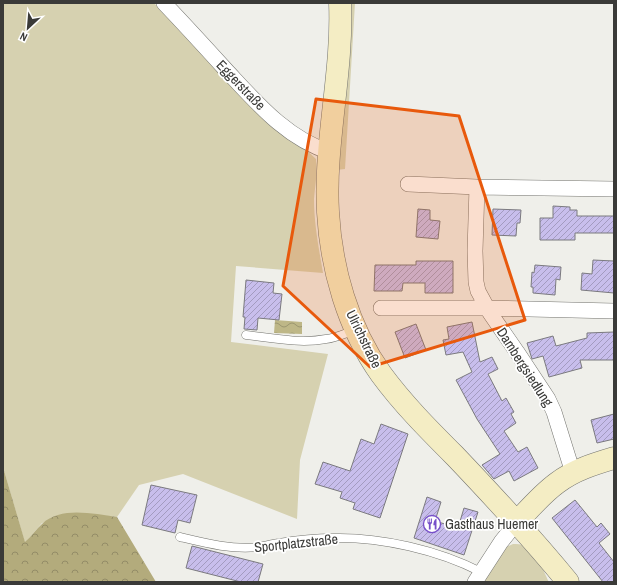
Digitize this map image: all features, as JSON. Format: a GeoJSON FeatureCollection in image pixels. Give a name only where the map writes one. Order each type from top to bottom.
{"type":"FeatureCollection","features":[{"type":"Feature","properties":{"kind":"street","name":"Eggerstraße"},"geometry":{"type":"LineString","coordinates":[[164,3],[258,104],[277,121],[308,144],[330,152]]}},
{"type":"Feature","properties":{"kind":"street","name":"Ulrichstraße"},"geometry":{"type":"LineString","coordinates":[[340,3],[339,53],[328,190],[330,238],[344,296],[356,329],[381,374],[402,400],[517,522],[568,582]]}},
{"type":"Feature","properties":{"kind":"street"},"geometry":{"type":"LineString","coordinates":[[408,184],[477,187],[614,189]]}},
{"type":"Feature","properties":{"kind":"street","name":"Dambergsiedlung"},"geometry":{"type":"LineString","coordinates":[[477,187],[475,251],[476,282],[478,291],[487,308],[548,399],[554,412],[574,473]]}},
{"type":"Feature","properties":{"kind":"street","name":"Dambergsiedlung"},"geometry":{"type":"LineString","coordinates":[[381,308],[487,308],[614,311]]}},
{"type":"Feature","properties":{"kind":"street"},"geometry":{"type":"LineString","coordinates":[[517,522],[558,482],[593,464],[614,458]]}},
{"type":"Feature","properties":{"kind":"street","name":"Sportplatzstraße"},"geometry":{"type":"LineString","coordinates":[[478,577],[501,542],[517,522]]}},
{"type":"Feature","properties":{"kind":"lane"},"geometry":{"type":"LineString","coordinates":[[246,336],[311,341],[332,338],[356,329]]}},
{"type":"Feature","properties":{"kind":"lane","name":"Sportplatzstraße"},"geometry":{"type":"LineString","coordinates":[[180,537],[238,548],[258,547],[306,539],[356,538],[399,544],[431,553],[468,565],[478,577]]}},
{"type":"Feature","properties":{"kind":"highlighted area"},"geometry":{"type":"Polygon","coordinates":[[[316,99],[459,116],[525,320],[370,367],[283,286],[316,99]]]}},
{"type":"Feature","properties":{"kind":"shaded area"},"geometry":{"type":"Polygon","coordinates":[[[3,3],[154,3],[196,46],[316,159],[317,174],[314,208],[323,273],[236,266],[231,342],[328,354],[300,460],[297,519],[183,474],[139,485],[117,517],[88,514],[42,523],[25,543],[3,467],[3,3]]]}},
{"type":"Feature","properties":{"kind":"shaded area"},"geometry":{"type":"Polygon","coordinates":[[[347,3],[355,3],[345,169],[336,170],[347,3]]]}},
{"type":"Feature","properties":{"kind":"shaded area"},"geometry":{"type":"Polygon","coordinates":[[[513,544],[521,544],[532,551],[540,562],[549,582],[482,582],[506,547],[513,544]]]}},
{"type":"Feature","properties":{"kind":"green space"},"geometry":{"type":"Polygon","coordinates":[[[3,467],[25,542],[42,524],[50,518],[58,515],[68,513],[88,513],[117,517],[156,582],[3,582],[3,467]]]}},
{"type":"Feature","properties":{"kind":"water"},"geometry":{"type":"Polygon","coordinates":[[[275,320],[302,322],[302,334],[274,333],[275,320]]]}},
{"type":"Feature","properties":{"kind":"building"},"geometry":{"type":"Polygon","coordinates":[[[553,206],[570,207],[570,210],[577,210],[577,216],[614,216],[614,233],[575,233],[575,240],[540,240],[540,218],[553,218],[553,206]]]}},
{"type":"Feature","properties":{"kind":"building"},"geometry":{"type":"Polygon","coordinates":[[[418,209],[430,210],[430,220],[440,221],[438,239],[416,237],[418,209]]]}},
{"type":"Feature","properties":{"kind":"building"},"geometry":{"type":"Polygon","coordinates":[[[493,209],[521,210],[520,223],[517,223],[516,236],[492,235],[493,209]]]}},
{"type":"Feature","properties":{"kind":"building"},"geometry":{"type":"Polygon","coordinates":[[[593,260],[614,261],[614,293],[581,290],[582,273],[592,274],[593,260]]]}},
{"type":"Feature","properties":{"kind":"building"},"geometry":{"type":"Polygon","coordinates":[[[416,261],[453,261],[453,293],[425,293],[425,283],[403,283],[402,291],[374,291],[375,265],[416,265],[416,261]]]}},
{"type":"Feature","properties":{"kind":"building"},"geometry":{"type":"Polygon","coordinates":[[[535,265],[561,267],[560,280],[556,279],[555,295],[533,293],[533,287],[531,287],[532,272],[534,273],[535,265]]]}},
{"type":"Feature","properties":{"kind":"building"},"geometry":{"type":"Polygon","coordinates":[[[246,280],[274,283],[273,293],[282,294],[279,320],[258,318],[257,330],[244,329],[245,317],[243,317],[246,280]]]}},
{"type":"Feature","properties":{"kind":"building"},"geometry":{"type":"Polygon","coordinates":[[[472,322],[480,362],[492,357],[498,369],[488,374],[502,401],[506,398],[514,412],[511,414],[516,423],[504,431],[518,452],[527,447],[538,468],[514,481],[509,471],[494,479],[482,465],[500,454],[477,419],[456,380],[472,372],[463,352],[446,355],[443,340],[449,339],[447,327],[472,322]]]}},
{"type":"Feature","properties":{"kind":"building"},"geometry":{"type":"Polygon","coordinates":[[[416,324],[426,350],[405,358],[395,332],[416,324]]]}},
{"type":"Feature","properties":{"kind":"building"},"geometry":{"type":"Polygon","coordinates":[[[614,332],[614,360],[580,360],[582,368],[549,377],[543,356],[532,359],[527,343],[553,336],[556,346],[587,338],[587,333],[614,332]]]}},
{"type":"Feature","properties":{"kind":"building"},"geometry":{"type":"Polygon","coordinates":[[[614,414],[614,439],[597,443],[591,420],[614,414]]]}},
{"type":"Feature","properties":{"kind":"building"},"geometry":{"type":"Polygon","coordinates":[[[381,424],[408,434],[380,518],[353,509],[355,503],[340,498],[342,492],[315,484],[323,462],[350,471],[361,439],[374,444],[381,424]]]}},
{"type":"Feature","properties":{"kind":"building"},"geometry":{"type":"Polygon","coordinates":[[[151,485],[197,495],[190,523],[178,520],[175,533],[142,525],[151,485]]]}},
{"type":"Feature","properties":{"kind":"building","name":"Gasthaus Huemer"},"geometry":{"type":"Polygon","coordinates":[[[427,497],[441,502],[435,521],[458,528],[464,508],[478,512],[464,555],[414,538],[427,497]]]}},
{"type":"Feature","properties":{"kind":"building"},"geometry":{"type":"Polygon","coordinates":[[[575,500],[597,527],[601,523],[610,534],[599,543],[614,562],[614,582],[603,582],[552,518],[575,500]]]}},
{"type":"Feature","properties":{"kind":"building"},"geometry":{"type":"Polygon","coordinates":[[[192,546],[263,564],[258,582],[241,582],[186,568],[192,546]]]}},
{"type":"Feature","properties":{"kind":"place","name":"Gasthaus Huemer"},"geometry":{"type":"Point","coordinates":[432,524]}}]}
